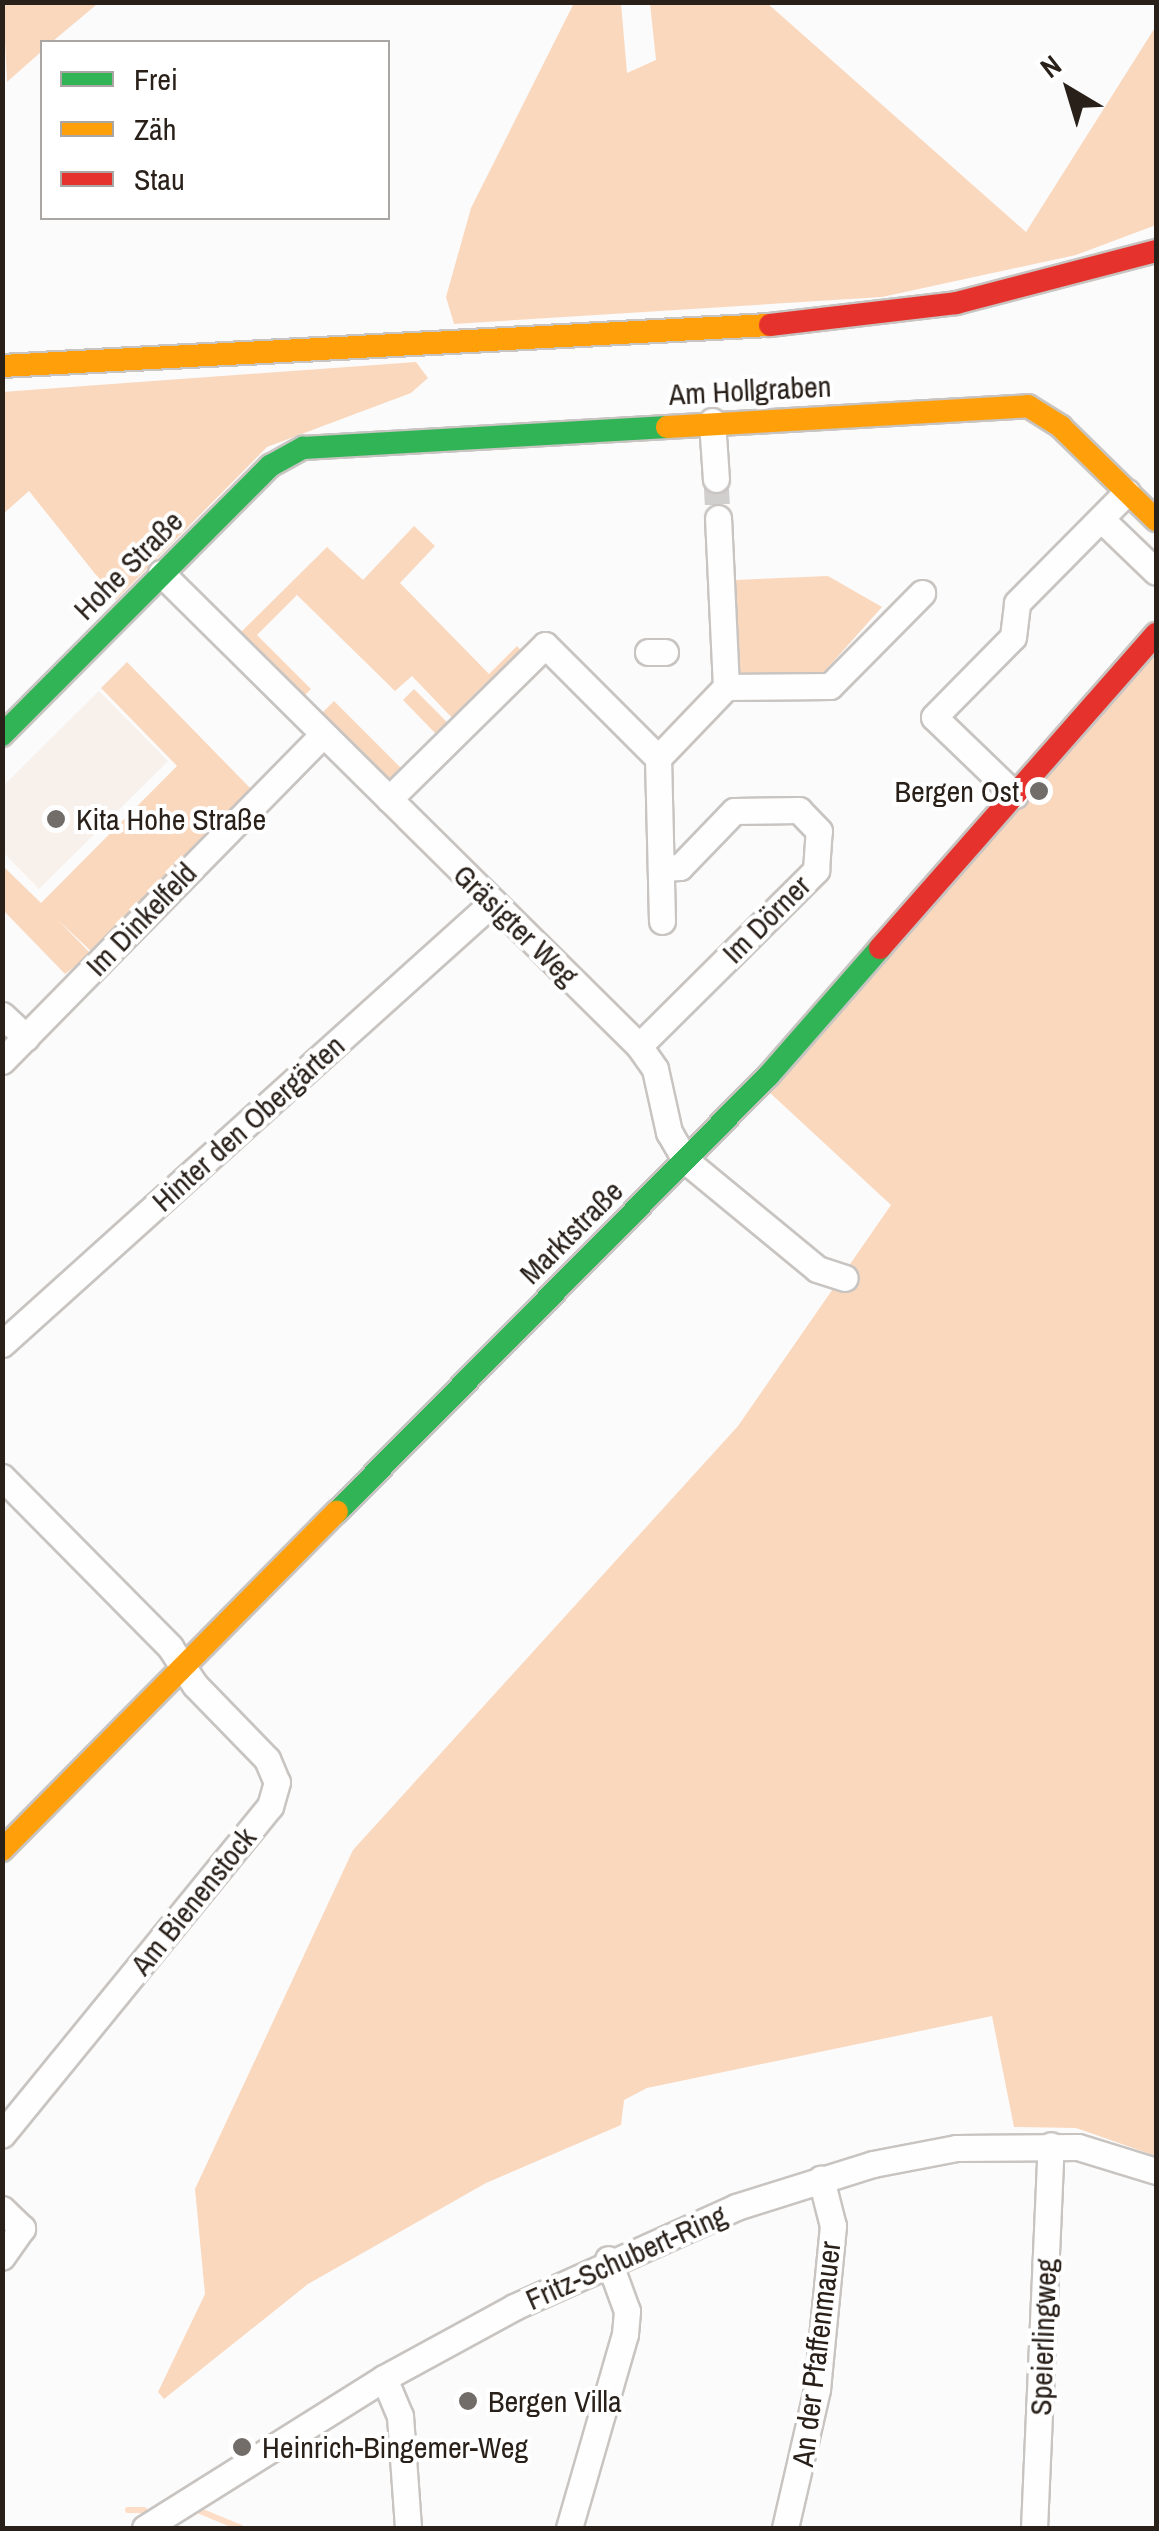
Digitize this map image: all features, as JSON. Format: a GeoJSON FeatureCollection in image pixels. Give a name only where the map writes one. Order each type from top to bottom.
{"type":"FeatureCollection","features":[{"type":"Feature","properties":{"kind":"street"},"geometry":{"type":"LineString","coordinates":[[2,366],[798,323],[972,300],[1156,251]]}},
{"type":"Feature","properties":{"kind":"street","name":"Am Hollgraben"},"geometry":{"type":"LineString","coordinates":[[303,448],[712,421],[1028,406],[1061,427],[1156,520]]}},
{"type":"Feature","properties":{"kind":"street"},"geometry":{"type":"LineString","coordinates":[[712,421],[716,479]]}},
{"type":"Feature","properties":{"kind":"street","name":"Hohe Straße"},"geometry":{"type":"LineString","coordinates":[[2,734],[270,466],[303,448]]}},
{"type":"Feature","properties":{"kind":"street"},"geometry":{"type":"LineString","coordinates":[[1015,795],[934,717],[1013,636],[1017,603],[1127,492]]}},
{"type":"Feature","properties":{"kind":"street"},"geometry":{"type":"LineString","coordinates":[[718,518],[726,687]]}},
{"type":"Feature","properties":{"kind":"street"},"geometry":{"type":"LineString","coordinates":[[1100,519],[1156,572]]}},
{"type":"Feature","properties":{"kind":"street","name":"Gräsigter Weg"},"geometry":{"type":"LineString","coordinates":[[162,573],[639,1046],[658,1076],[669,1132],[686,1160],[817,1269],[845,1278]]}},
{"type":"Feature","properties":{"kind":"street"},"geometry":{"type":"LineString","coordinates":[[658,758],[726,687],[830,686],[922,594]]}},
{"type":"Feature","properties":{"kind":"street","name":"Marktstraße"},"geometry":{"type":"LineString","coordinates":[[2,1850],[180,1666],[686,1160],[1156,634]]}},
{"type":"Feature","properties":{"kind":"street"},"geometry":{"type":"LineString","coordinates":[[389,799],[544,644],[658,758],[662,921]]}},
{"type":"Feature","properties":{"kind":"street","name":"Im Dinkelfeld"},"geometry":{"type":"LineString","coordinates":[[2,1061],[322,735]]}},
{"type":"Feature","properties":{"kind":"street","name":"Im Dörner"},"geometry":{"type":"LineString","coordinates":[[639,1046],[816,870],[819,831],[798,810],[734,811],[680,868],[661,868]]}},
{"type":"Feature","properties":{"kind":"street","name":"Hinter den Obergärten"},"geometry":{"type":"LineString","coordinates":[[2,1344],[492,902]]}},
{"type":"Feature","properties":{"kind":"street"},"geometry":{"type":"LineString","coordinates":[[2,1014],[26,1037]]}},
{"type":"Feature","properties":{"kind":"street"},"geometry":{"type":"LineString","coordinates":[[2,1477],[170,1647],[180,1666]]}},
{"type":"Feature","properties":{"kind":"street","name":"Am Bienenstock"},"geometry":{"type":"LineString","coordinates":[[2,2135],[276,1794],[268,1760],[180,1666]]}},
{"type":"Feature","properties":{"kind":"street","name":"Fritz-Schubert-Ring"},"geometry":{"type":"LineString","coordinates":[[145,2528],[384,2378],[608,2259],[821,2178],[956,2148],[1051,2145],[1099,2151],[1156,2171]]}},
{"type":"Feature","properties":{"kind":"street","name":"Speierlingweg"},"geometry":{"type":"LineString","coordinates":[[1034,2528],[1051,2145]]}},
{"type":"Feature","properties":{"kind":"street","name":"An der Pfaffenmauer"},"geometry":{"type":"LineString","coordinates":[[786,2528],[818,2389],[833,2226],[821,2178]]}},
{"type":"Feature","properties":{"kind":"street"},"geometry":{"type":"LineString","coordinates":[[2,2209],[22,2228],[2,2257]]}},
{"type":"Feature","properties":{"kind":"street"},"geometry":{"type":"LineString","coordinates":[[569,2528],[624,2334],[626,2312],[608,2259]]}},
{"type":"Feature","properties":{"kind":"street"},"geometry":{"type":"LineString","coordinates":[[384,2378],[400,2416],[408,2528]]}},
{"type":"Feature","properties":{"kind":"shaded area"},"geometry":{"type":"Polygon","coordinates":[[[3,2],[95,2],[54,40],[40,40],[40,53],[7,82],[3,2]]]}},
{"type":"Feature","properties":{"kind":"shaded area"},"geometry":{"type":"Polygon","coordinates":[[[574,3],[621,3],[627,73],[656,60],[650,3],[767,3],[1026,232],[1156,26],[1156,225],[1076,255],[882,297],[454,324],[446,297],[471,208],[574,3]]]}},
{"type":"Feature","properties":{"kind":"shaded area"},"geometry":{"type":"Polygon","coordinates":[[[416,362],[428,378],[411,393],[267,447],[116,600],[29,491],[3,514],[2,392],[416,362]]]}},
{"type":"Feature","properties":{"kind":"shaded area"},"geometry":{"type":"Polygon","coordinates":[[[414,526],[435,546],[400,583],[489,674],[517,646],[526,656],[457,723],[412,676],[395,691],[297,595],[257,635],[311,689],[300,700],[237,636],[327,547],[363,580],[414,526]]]}},
{"type":"Feature","properties":{"kind":"shaded area"},"geometry":{"type":"Polygon","coordinates":[[[828,576],[882,607],[824,672],[740,675],[735,580],[828,576]]]}},
{"type":"Feature","properties":{"kind":"shaded area"},"geometry":{"type":"Polygon","coordinates":[[[1156,635],[1156,2156],[1076,2128],[1014,2127],[992,2016],[647,2088],[624,2100],[621,2125],[486,2183],[308,2284],[164,2399],[158,2392],[205,2294],[195,2189],[353,1850],[738,1426],[891,1205],[768,1091],[1156,635]]]}},
{"type":"Feature","properties":{"kind":"shaded area"},"geometry":{"type":"Polygon","coordinates":[[[127,662],[252,790],[94,954],[58,920],[91,954],[65,974],[3,910],[2,865],[41,903],[177,766],[101,688],[127,662]]]}},
{"type":"Feature","properties":{"kind":"shaded area"},"geometry":{"type":"Polygon","coordinates":[[[414,689],[455,730],[393,792],[318,717],[334,701],[402,769],[436,734],[403,700],[414,689]]]}},
{"type":"Feature","properties":{"kind":"shaded area","name":"Kita Hohe Straße"},"geometry":{"type":"Polygon","coordinates":[[[99,691],[168,761],[39,889],[3,852],[3,786],[99,691]]]}},
{"type":"Feature","properties":{"kind":"waterway"},"geometry":{"type":"LineString","coordinates":[[128,2510],[144,2510]]}},
{"type":"Feature","properties":{"kind":"waterway"},"geometry":{"type":"LineString","coordinates":[[200,2511],[241,2528]]}},
{"type":"Feature","properties":{"kind":"tunnel"},"geometry":{"type":"LineString","coordinates":[[716,479],[718,518]]}},
{"type":"Feature","properties":{"kind":"traffic: fast"},"geometry":{"type":"LineString","coordinates":[[2,735],[270,466],[303,448],[667,427]]}},
{"type":"Feature","properties":{"kind":"traffic: fast"},"geometry":{"type":"LineString","coordinates":[[337,1512],[769,1075],[880,948]]}},
{"type":"Feature","properties":{"kind":"traffic: slow"},"geometry":{"type":"LineString","coordinates":[[2,366],[770,325]]}},
{"type":"Feature","properties":{"kind":"traffic: slow"},"geometry":{"type":"LineString","coordinates":[[667,427],[1028,406],[1061,427],[1156,520]]}},
{"type":"Feature","properties":{"kind":"traffic: slow"},"geometry":{"type":"LineString","coordinates":[[2,1850],[337,1512]]}},
{"type":"Feature","properties":{"kind":"traffic: jam"},"geometry":{"type":"LineString","coordinates":[[770,325],[956,303],[1156,251]]}},
{"type":"Feature","properties":{"kind":"traffic: jam"},"geometry":{"type":"LineString","coordinates":[[880,948],[1156,634]]}},
{"type":"Feature","properties":{"kind":"place","name":"Bergen Ost"},"geometry":{"type":"Point","coordinates":[1039,791]}},
{"type":"Feature","properties":{"kind":"place","name":"Kita Hohe Straße"},"geometry":{"type":"Point","coordinates":[56,819]}},
{"type":"Feature","properties":{"kind":"place","name":"Bergen Villa"},"geometry":{"type":"Point","coordinates":[468,2401]}},
{"type":"Feature","properties":{"kind":"place","name":"Heinrich-Bingemer-Weg"},"geometry":{"type":"Point","coordinates":[242,2447]}}]}
